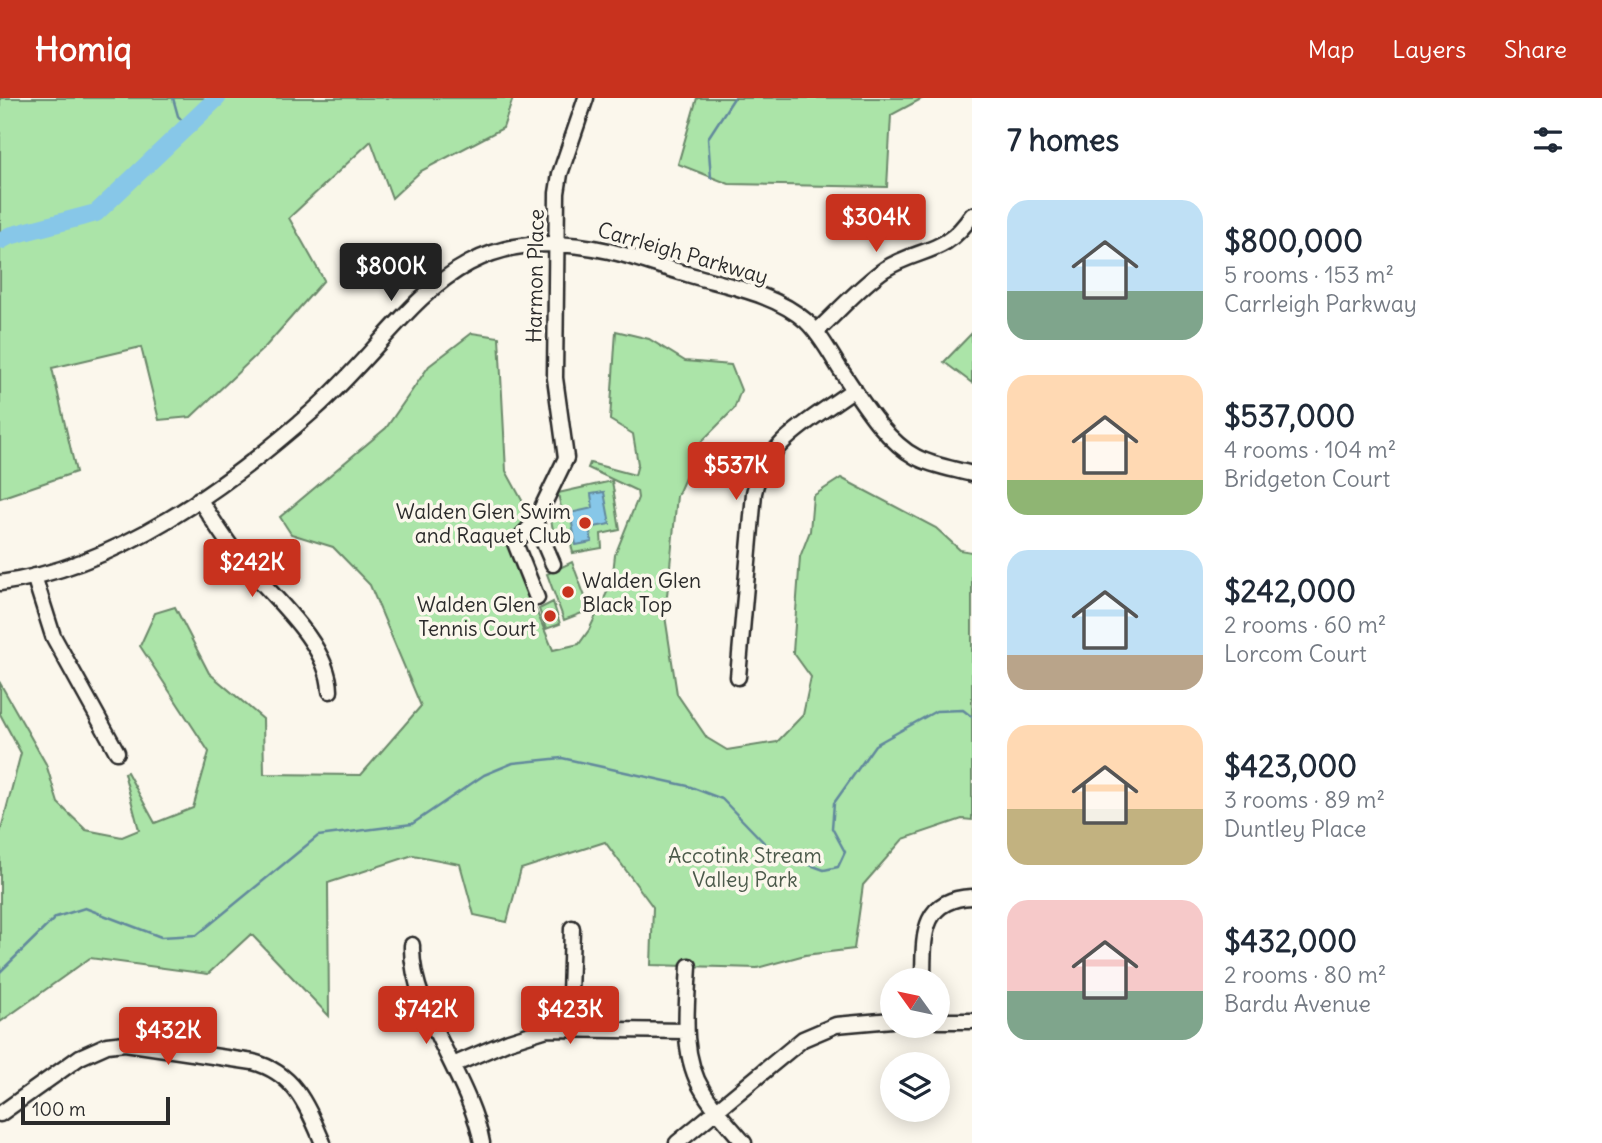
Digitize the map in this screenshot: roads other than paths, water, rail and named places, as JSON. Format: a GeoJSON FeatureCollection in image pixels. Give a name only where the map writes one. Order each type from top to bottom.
{"type":"FeatureCollection","features":[{"type":"Feature","properties":{"kind":"street","name":"Harmon Place"},"geometry":{"type":"LineString","coordinates":[[535,522],[566,458],[555,379],[558,183],[586,98]]}},
{"type":"Feature","properties":{"kind":"street"},"geometry":{"type":"LineString","coordinates":[[816,332],[883,271],[939,248],[957,234],[972,215]]}},
{"type":"Feature","properties":{"kind":"street","name":"Carrleigh Parkway"},"geometry":{"type":"LineString","coordinates":[[0,583],[34,576],[101,553],[199,499],[268,450],[315,409],[413,304],[439,282],[464,266],[496,253],[556,244],[611,252],[762,296],[792,311],[816,332],[854,389],[893,438],[911,454],[972,474]]}},
{"type":"Feature","properties":{"kind":"street"},"geometry":{"type":"LineString","coordinates":[[738,677],[754,493],[761,468],[780,444],[854,389]]}},
{"type":"Feature","properties":{"kind":"street"},"geometry":{"type":"LineString","coordinates":[[199,499],[240,558],[294,619],[323,659],[330,679],[330,691]]}},
{"type":"Feature","properties":{"kind":"street"},"geometry":{"type":"LineString","coordinates":[[537,598],[515,543],[535,522],[553,564]]}},
{"type":"Feature","properties":{"kind":"street"},"geometry":{"type":"LineString","coordinates":[[34,576],[53,636],[117,752]]}},
{"type":"Feature","properties":{"kind":"street"},"geometry":{"type":"LineString","coordinates":[[923,968],[924,934],[930,918],[948,901],[972,897]]}},
{"type":"Feature","properties":{"kind":"street"},"geometry":{"type":"LineString","coordinates":[[569,1028],[572,928]]}},
{"type":"Feature","properties":{"kind":"street"},"geometry":{"type":"LineString","coordinates":[[412,945],[415,978],[475,1115],[482,1143]]}},
{"type":"Feature","properties":{"kind":"street"},"geometry":{"type":"LineString","coordinates":[[689,966],[686,1031],[698,1081],[716,1110],[744,1143]]}},
{"type":"Feature","properties":{"kind":"street"},"geometry":{"type":"LineString","coordinates":[[677,1143],[787,1050],[818,1031],[854,1021],[880,1020]]}},
{"type":"Feature","properties":{"kind":"street"},"geometry":{"type":"LineString","coordinates":[[950,1021],[972,1021]]}},
{"type":"Feature","properties":{"kind":"street"},"geometry":{"type":"LineString","coordinates":[[453,1065],[526,1035],[569,1028],[686,1031]]}},
{"type":"Feature","properties":{"kind":"street"},"geometry":{"type":"LineString","coordinates":[[0,1114],[92,1050],[125,1043],[253,1062],[271,1068],[284,1076],[301,1094],[323,1143]]}},
{"type":"Feature","properties":{"kind":"water"},"geometry":{"type":"Polygon","coordinates":[[[604,492],[610,524],[589,528],[592,542],[576,545],[570,513],[593,508],[591,494],[604,492]]]}},
{"type":"Feature","properties":{"kind":"waterway"},"geometry":{"type":"LineString","coordinates":[[173,98],[178,116],[187,126]]}},
{"type":"Feature","properties":{"kind":"waterway"},"geometry":{"type":"LineString","coordinates":[[0,241],[9,236],[96,213],[217,98]]}},
{"type":"Feature","properties":{"kind":"waterway"},"geometry":{"type":"LineString","coordinates":[[711,178],[708,138],[734,98]]}},
{"type":"Feature","properties":{"kind":"waterway"},"geometry":{"type":"LineString","coordinates":[[0,972],[56,917],[85,908],[161,937],[197,935],[318,836],[412,824],[484,775],[513,763],[562,758],[688,786],[722,799],[772,851],[824,870],[838,867],[845,852],[832,828],[834,803],[875,745],[936,711],[963,710],[972,717]]}},
{"type":"Feature","properties":{"kind":"place","name":"Walden Glen Swim and Raquet Club"},"geometry":{"type":"Point","coordinates":[585,523]}},
{"type":"Feature","properties":{"kind":"place","name":"Walden Glen Black Top"},"geometry":{"type":"Point","coordinates":[568,592]}},
{"type":"Feature","properties":{"kind":"place","name":"Walden Glen Tennis Court"},"geometry":{"type":"Point","coordinates":[550,616]}},
{"type":"Feature","properties":{"kind":"park label","name":"Accotink Stream Valley Park"},"geometry":{"type":"Point","coordinates":[745,867]}}]}
